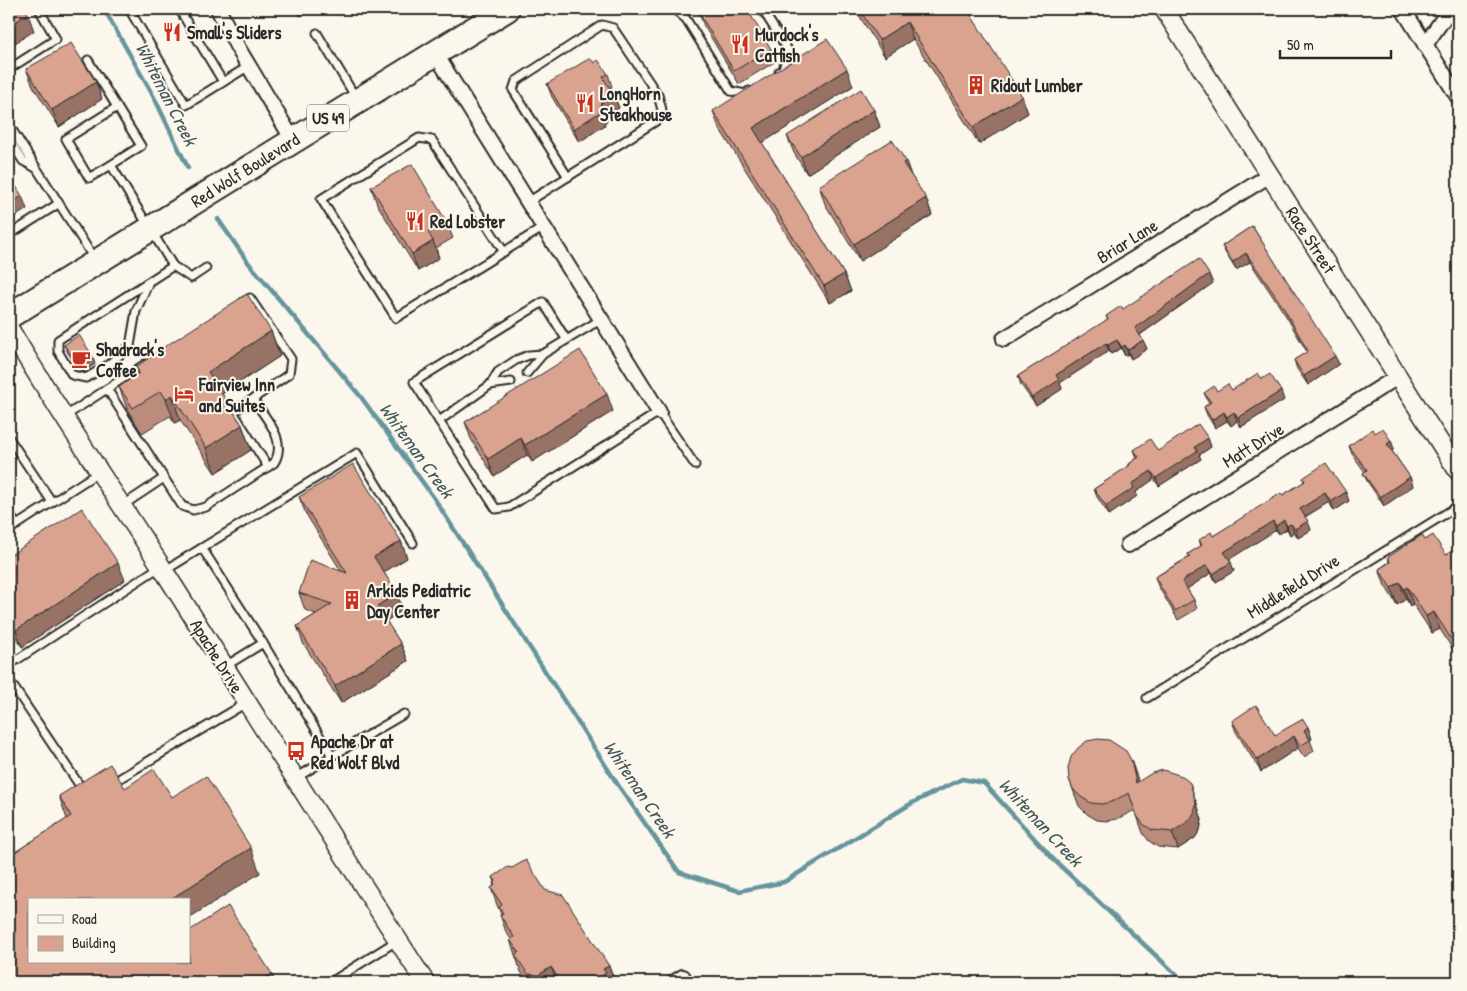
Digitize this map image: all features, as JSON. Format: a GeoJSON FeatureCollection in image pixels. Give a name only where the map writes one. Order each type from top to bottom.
{"type":"FeatureCollection","features":[{"type":"Feature","properties":{"kind":"highway","name":"Red Wolf Boulevard"},"geometry":{"type":"LineString","coordinates":[[9,316],[507,9]]}},
{"type":"Feature","properties":{"kind":"street"},"geometry":{"type":"LineString","coordinates":[[218,9],[249,66],[294,140]]}},
{"type":"Feature","properties":{"kind":"street","name":"Race Street"},"geometry":{"type":"LineString","coordinates":[[1164,9],[1458,471]]}},
{"type":"Feature","properties":{"kind":"street"},"geometry":{"type":"LineString","coordinates":[[1403,9],[1458,97]]}},
{"type":"Feature","properties":{"kind":"street"},"geometry":{"type":"LineString","coordinates":[[1425,45],[1450,9]]}},
{"type":"Feature","properties":{"kind":"street"},"geometry":{"type":"LineString","coordinates":[[434,53],[659,412]]}},
{"type":"Feature","properties":{"kind":"street","name":"Briar Lane"},"geometry":{"type":"LineString","coordinates":[[1004,339],[1270,175]]}},
{"type":"Feature","properties":{"kind":"street","name":"Apache Drive"},"geometry":{"type":"LineString","coordinates":[[9,328],[63,417],[162,568],[294,779],[425,982]]}},
{"type":"Feature","properties":{"kind":"street","name":"Matt Drive"},"geometry":{"type":"LineString","coordinates":[[1128,545],[1398,376]]}},
{"type":"Feature","properties":{"kind":"lane"},"geometry":{"type":"LineString","coordinates":[[9,69],[56,40],[39,9]]}},
{"type":"Feature","properties":{"kind":"lane"},"geometry":{"type":"LineString","coordinates":[[129,9],[186,105],[249,66]]}},
{"type":"Feature","properties":{"kind":"lane"},"geometry":{"type":"LineString","coordinates":[[179,9],[223,82]]}},
{"type":"Feature","properties":{"kind":"lane"},"geometry":{"type":"LineString","coordinates":[[674,9],[686,19],[731,91],[745,94],[753,89]]}},
{"type":"Feature","properties":{"kind":"lane"},"geometry":{"type":"LineString","coordinates":[[762,9],[788,50],[783,70],[776,75]]}},
{"type":"Feature","properties":{"kind":"lane"},"geometry":{"type":"LineString","coordinates":[[528,202],[568,177],[656,121],[662,110],[658,94],[613,28],[602,25],[516,81],[513,90],[568,177]]}},
{"type":"Feature","properties":{"kind":"lane"},"geometry":{"type":"LineString","coordinates":[[317,33],[357,100]]}},
{"type":"Feature","properties":{"kind":"lane"},"geometry":{"type":"LineString","coordinates":[[88,60],[117,107],[141,146],[89,178],[66,139],[117,107]]}},
{"type":"Feature","properties":{"kind":"lane"},"geometry":{"type":"LineString","coordinates":[[9,126],[96,262]]}},
{"type":"Feature","properties":{"kind":"lane"},"geometry":{"type":"LineString","coordinates":[[504,252],[432,140],[419,138],[321,198],[396,318],[504,252],[544,227]]}},
{"type":"Feature","properties":{"kind":"lane"},"geometry":{"type":"LineString","coordinates":[[9,139],[23,162],[36,169]]}},
{"type":"Feature","properties":{"kind":"lane"},"geometry":{"type":"LineString","coordinates":[[111,165],[173,266],[191,278],[206,268]]}},
{"type":"Feature","properties":{"kind":"lane"},"geometry":{"type":"LineString","coordinates":[[9,235],[58,204]]}},
{"type":"Feature","properties":{"kind":"lane"},"geometry":{"type":"LineString","coordinates":[[148,284],[136,311],[130,346],[108,365],[86,378],[72,376],[58,351],[58,340],[148,284],[173,266]]}},
{"type":"Feature","properties":{"kind":"lane"},"geometry":{"type":"LineString","coordinates":[[233,308],[250,298],[291,359],[289,374],[233,412],[268,467]]}},
{"type":"Feature","properties":{"kind":"lane"},"geometry":{"type":"LineString","coordinates":[[566,339],[544,302],[414,382],[496,509],[509,507],[659,412],[695,465]]}},
{"type":"Feature","properties":{"kind":"lane"},"geometry":{"type":"LineString","coordinates":[[527,373],[543,354],[600,320]]}},
{"type":"Feature","properties":{"kind":"lane"},"geometry":{"type":"LineString","coordinates":[[439,421],[490,385],[498,372],[516,360],[529,354],[543,354]]}},
{"type":"Feature","properties":{"kind":"lane"},"geometry":{"type":"LineString","coordinates":[[63,417],[149,362]]}},
{"type":"Feature","properties":{"kind":"lane"},"geometry":{"type":"LineString","coordinates":[[490,385],[511,382]]}},
{"type":"Feature","properties":{"kind":"lane"},"geometry":{"type":"LineString","coordinates":[[107,389],[182,506],[193,510],[206,507],[274,463],[278,455],[279,439],[253,399]]}},
{"type":"Feature","properties":{"kind":"lane"},"geometry":{"type":"LineString","coordinates":[[9,438],[52,502]]}},
{"type":"Feature","properties":{"kind":"lane"},"geometry":{"type":"LineString","coordinates":[[9,665],[162,568],[202,548],[356,453],[413,543]]}},
{"type":"Feature","properties":{"kind":"lane"},"geometry":{"type":"LineString","coordinates":[[9,530],[99,472]]}},
{"type":"Feature","properties":{"kind":"lane"},"geometry":{"type":"LineString","coordinates":[[121,506],[164,478]]}},
{"type":"Feature","properties":{"kind":"lane","name":"Middlefield Drive"},"geometry":{"type":"LineString","coordinates":[[1147,698],[1458,506]]}},
{"type":"Feature","properties":{"kind":"lane"},"geometry":{"type":"LineString","coordinates":[[9,514],[17,525]]}},
{"type":"Feature","properties":{"kind":"lane"},"geometry":{"type":"LineString","coordinates":[[202,548],[332,756]]}},
{"type":"Feature","properties":{"kind":"lane"},"geometry":{"type":"LineString","coordinates":[[224,667],[263,644]]}},
{"type":"Feature","properties":{"kind":"lane"},"geometry":{"type":"LineString","coordinates":[[9,680],[85,794],[90,795]]}},
{"type":"Feature","properties":{"kind":"lane"},"geometry":{"type":"LineString","coordinates":[[105,787],[246,702]]}},
{"type":"Feature","properties":{"kind":"lane"},"geometry":{"type":"LineString","coordinates":[[294,779],[404,714]]}},
{"type":"Feature","properties":{"kind":"lane"},"geometry":{"type":"LineString","coordinates":[[331,982],[398,940]]}},
{"type":"Feature","properties":{"kind":"building"},"geometry":{"type":"Polygon","coordinates":[[[9,9],[25,9],[28,14],[9,26],[9,9]]]}},
{"type":"Feature","properties":{"kind":"building","name":"Murdock's Catfish"},"geometry":{"type":"Polygon","coordinates":[[[706,9],[747,9],[771,49],[734,71],[699,13],[706,9]]]}},
{"type":"Feature","properties":{"kind":"building","name":"Ridout Lumber"},"geometry":{"type":"Polygon","coordinates":[[[859,9],[967,9],[1022,96],[973,127],[907,22],[879,40],[859,9]]]}},
{"type":"Feature","properties":{"kind":"building"},"geometry":{"type":"Polygon","coordinates":[[[827,39],[847,69],[753,128],[844,274],[824,286],[713,111],[827,39]]]}},
{"type":"Feature","properties":{"kind":"building"},"geometry":{"type":"Polygon","coordinates":[[[71,43],[96,82],[52,110],[26,69],[71,43]]]}},
{"type":"Feature","properties":{"kind":"building","name":"LongHorn Steakhouse"},"geometry":{"type":"Polygon","coordinates":[[[590,58],[594,63],[598,60],[608,74],[603,77],[614,95],[600,104],[603,107],[599,110],[600,112],[574,129],[547,84],[590,58]]]}},
{"type":"Feature","properties":{"kind":"building"},"geometry":{"type":"Polygon","coordinates":[[[861,89],[874,110],[801,157],[787,136],[861,89]]]}},
{"type":"Feature","properties":{"kind":"building"},"geometry":{"type":"Polygon","coordinates":[[[892,140],[906,161],[903,163],[926,198],[854,244],[819,186],[892,140]]]}},
{"type":"Feature","properties":{"kind":"building","name":"Red Lobster"},"geometry":{"type":"Polygon","coordinates":[[[412,164],[446,221],[428,232],[433,241],[412,254],[371,187],[412,164]]]}},
{"type":"Feature","properties":{"kind":"building"},"geometry":{"type":"Polygon","coordinates":[[[9,175],[22,196],[9,205],[9,175]]]}},
{"type":"Feature","properties":{"kind":"building"},"geometry":{"type":"Polygon","coordinates":[[[1252,226],[1335,356],[1304,376],[1294,360],[1308,351],[1283,307],[1246,253],[1233,262],[1222,246],[1252,226]]]}},
{"type":"Feature","properties":{"kind":"building"},"geometry":{"type":"Polygon","coordinates":[[[1199,259],[1209,274],[1135,328],[1143,340],[1128,350],[1125,345],[1122,347],[1117,340],[1108,345],[1106,343],[1056,375],[1059,380],[1032,398],[1018,376],[1108,319],[1106,316],[1121,306],[1123,309],[1199,259]]]}},
{"type":"Feature","properties":{"kind":"building"},"geometry":{"type":"Polygon","coordinates":[[[247,294],[271,331],[208,372],[242,425],[206,448],[172,395],[166,399],[161,391],[133,408],[119,387],[139,373],[136,367],[247,294]]]}},
{"type":"Feature","properties":{"kind":"building"},"geometry":{"type":"Polygon","coordinates":[[[79,335],[92,355],[77,363],[64,345],[79,335]]]}},
{"type":"Feature","properties":{"kind":"building"},"geometry":{"type":"Polygon","coordinates":[[[580,350],[607,394],[525,445],[521,438],[488,459],[465,422],[580,350]]]}},
{"type":"Feature","properties":{"kind":"building"},"geometry":{"type":"Polygon","coordinates":[[[1258,373],[1262,379],[1270,374],[1281,391],[1238,418],[1234,412],[1227,417],[1224,412],[1212,420],[1204,407],[1211,402],[1204,393],[1214,386],[1217,391],[1228,384],[1232,390],[1258,373]]]}},
{"type":"Feature","properties":{"kind":"building"},"geometry":{"type":"Polygon","coordinates":[[[1198,424],[1208,438],[1195,447],[1197,451],[1156,478],[1151,471],[1132,484],[1134,488],[1106,506],[1094,489],[1139,457],[1134,450],[1150,439],[1158,451],[1198,424]]]}},
{"type":"Feature","properties":{"kind":"building"},"geometry":{"type":"Polygon","coordinates":[[[1383,428],[1391,441],[1387,444],[1410,477],[1380,497],[1363,473],[1367,470],[1349,446],[1372,429],[1375,433],[1383,428]]]}},
{"type":"Feature","properties":{"kind":"building"},"geometry":{"type":"Polygon","coordinates":[[[1326,463],[1346,492],[1331,502],[1325,493],[1300,509],[1308,521],[1295,529],[1291,524],[1287,526],[1284,520],[1276,526],[1273,521],[1224,552],[1231,562],[1213,574],[1207,565],[1182,581],[1194,600],[1175,611],[1155,577],[1190,557],[1188,554],[1202,545],[1199,540],[1211,532],[1213,536],[1281,493],[1283,495],[1305,481],[1303,478],[1326,463]]]}},
{"type":"Feature","properties":{"kind":"building","name":"Arkids Pediatric Day Center"},"geometry":{"type":"Polygon","coordinates":[[[353,464],[401,541],[374,557],[397,593],[377,606],[401,644],[335,686],[297,626],[332,604],[299,593],[310,560],[347,573],[299,497],[353,464]]]}},
{"type":"Feature","properties":{"kind":"building"},"geometry":{"type":"Polygon","coordinates":[[[82,508],[118,563],[16,630],[9,620],[9,556],[82,508]]]}},
{"type":"Feature","properties":{"kind":"building"},"geometry":{"type":"Polygon","coordinates":[[[1422,535],[1425,540],[1433,535],[1446,555],[1454,549],[1456,553],[1458,552],[1458,650],[1434,612],[1426,616],[1407,587],[1404,589],[1400,582],[1391,588],[1379,569],[1390,562],[1388,557],[1422,535]]]}},
{"type":"Feature","properties":{"kind":"building"},"geometry":{"type":"Polygon","coordinates":[[[1256,705],[1275,735],[1303,719],[1308,727],[1304,730],[1310,740],[1300,746],[1294,736],[1257,760],[1232,721],[1256,705]]]}},
{"type":"Feature","properties":{"kind":"building"},"geometry":{"type":"Polygon","coordinates":[[[1109,740],[1126,751],[1131,760],[1136,783],[1152,773],[1163,770],[1182,776],[1190,783],[1196,803],[1194,813],[1189,821],[1172,832],[1152,830],[1143,824],[1137,816],[1129,793],[1111,802],[1101,804],[1091,803],[1081,797],[1073,789],[1069,779],[1068,768],[1071,757],[1087,741],[1109,740]]]}},
{"type":"Feature","properties":{"kind":"building"},"geometry":{"type":"Polygon","coordinates":[[[110,764],[125,788],[154,769],[172,797],[206,776],[251,848],[172,898],[28,898],[28,964],[190,964],[190,930],[228,906],[272,974],[259,982],[9,982],[9,873],[11,872],[9,856],[71,816],[59,796],[110,764]]]}},
{"type":"Feature","properties":{"kind":"building"},"geometry":{"type":"Polygon","coordinates":[[[526,860],[545,890],[563,895],[609,966],[603,969],[606,973],[597,979],[599,982],[561,982],[551,967],[539,975],[528,974],[515,955],[519,952],[510,940],[514,937],[500,915],[503,913],[499,907],[502,905],[491,888],[495,885],[493,883],[496,881],[493,877],[508,867],[512,868],[526,860]]]}},
{"type":"Feature","properties":{"kind":"waterway","name":"Whiteman Creek"},"geometry":{"type":"LineString","coordinates":[[104,9],[155,99],[188,168]]}},
{"type":"Feature","properties":{"kind":"waterway","name":"Whiteman Creek"},"geometry":{"type":"LineString","coordinates":[[218,219],[247,261],[361,397],[434,498],[618,785],[679,872],[739,891],[784,882],[912,803],[962,779],[984,783],[1053,859],[1184,982]]}},
{"type":"Feature","properties":{"kind":"place","name":"Small's Sliders"},"geometry":{"type":"Point","coordinates":[172,32]}},
{"type":"Feature","properties":{"kind":"place","name":"Murdock's Catfish"},"geometry":{"type":"Point","coordinates":[740,44]}},
{"type":"Feature","properties":{"kind":"place","name":"Ridout Lumber"},"geometry":{"type":"Point","coordinates":[976,85]}},
{"type":"Feature","properties":{"kind":"place","name":"LongHorn Steakhouse"},"geometry":{"type":"Point","coordinates":[585,103]}},
{"type":"Feature","properties":{"kind":"place","name":"Red Lobster"},"geometry":{"type":"Point","coordinates":[415,221]}},
{"type":"Feature","properties":{"kind":"place","name":"Shadrack's Coffee"},"geometry":{"type":"Point","coordinates":[81,359]}},
{"type":"Feature","properties":{"kind":"place","name":"Fairview Inn and Suites"},"geometry":{"type":"Point","coordinates":[184,394]}},
{"type":"Feature","properties":{"kind":"place","name":"Arkids Pediatric Day Center"},"geometry":{"type":"Point","coordinates":[352,600]}},
{"type":"Feature","properties":{"kind":"place","name":"Apache Dr at Red Wolf Blvd"},"geometry":{"type":"Point","coordinates":[296,751]}}]}
